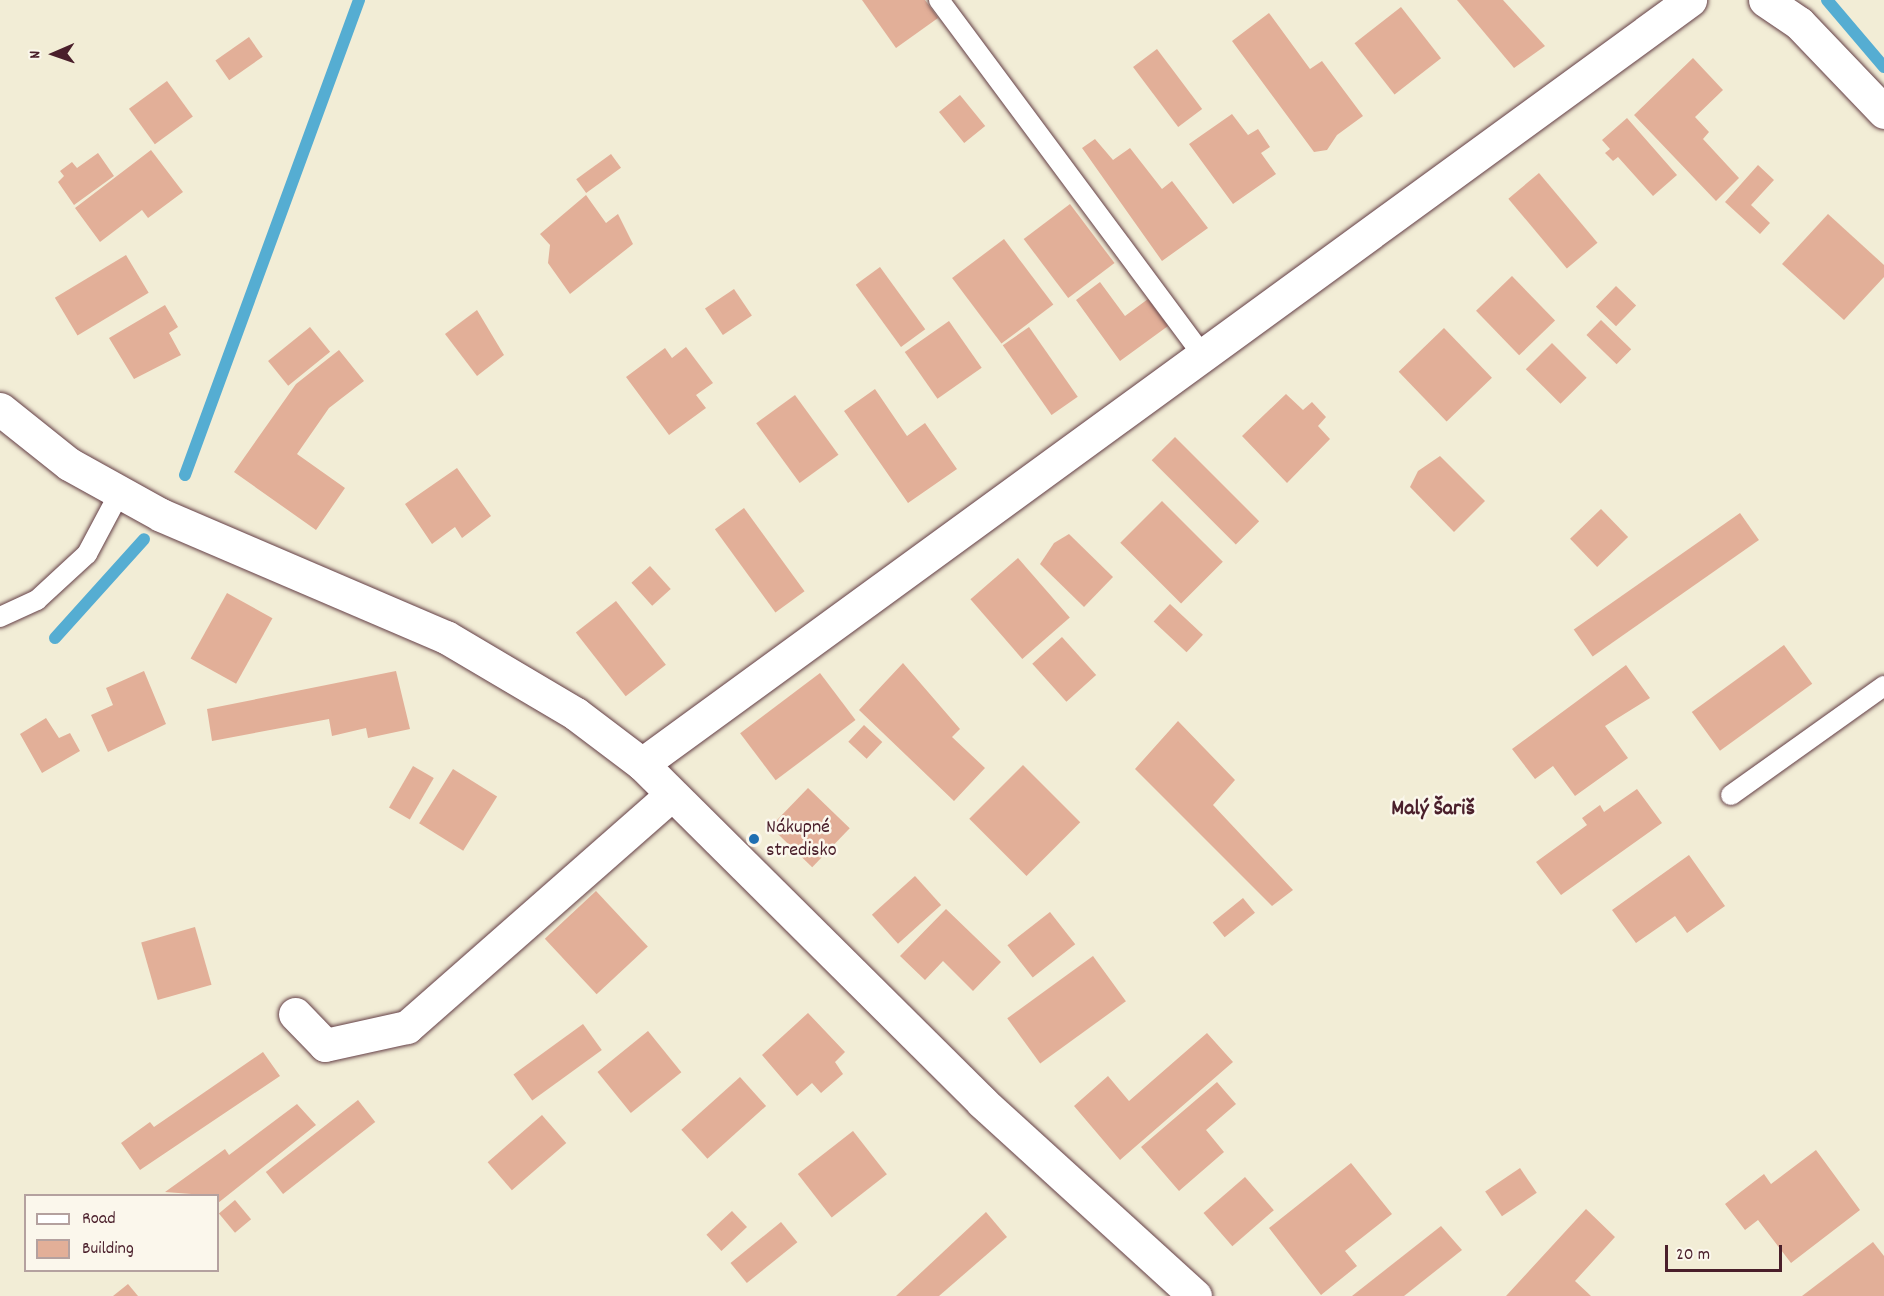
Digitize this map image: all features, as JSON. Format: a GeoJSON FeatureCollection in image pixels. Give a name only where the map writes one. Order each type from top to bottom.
{"type":"FeatureCollection","features":[{"type":"Feature","properties":{"kind":"street"},"geometry":{"type":"LineString","coordinates":[[642,764],[1690,0]]}},
{"type":"Feature","properties":{"kind":"street"},"geometry":{"type":"LineString","coordinates":[[1765,0],[1799,23],[1884,112]]}},
{"type":"Feature","properties":{"kind":"street"},"geometry":{"type":"LineString","coordinates":[[0,409],[69,464],[120,492],[446,637],[576,714],[642,764],[982,1102],[1195,1296]]}},
{"type":"Feature","properties":{"kind":"street"},"geometry":{"type":"LineString","coordinates":[[295,1014],[325,1045],[407,1028],[671,795]]}},
{"type":"Feature","properties":{"kind":"lane"},"geometry":{"type":"LineString","coordinates":[[939,0],[1203,355]]}},
{"type":"Feature","properties":{"kind":"lane"},"geometry":{"type":"LineString","coordinates":[[0,617],[37,600],[87,554],[120,492]]}},
{"type":"Feature","properties":{"kind":"lane"},"geometry":{"type":"LineString","coordinates":[[1731,795],[1884,686]]}},
{"type":"Feature","properties":{"kind":"building"},"geometry":{"type":"Polygon","coordinates":[[[862,0],[925,0],[938,18],[896,48],[862,0]]]}},
{"type":"Feature","properties":{"kind":"building"},"geometry":{"type":"Polygon","coordinates":[[[1457,0],[1503,0],[1545,46],[1514,68],[1457,0]]]}},
{"type":"Feature","properties":{"kind":"building"},"geometry":{"type":"Polygon","coordinates":[[[1401,7],[1441,58],[1395,95],[1355,43],[1401,7]]]}},
{"type":"Feature","properties":{"kind":"building"},"geometry":{"type":"Polygon","coordinates":[[[1269,13],[1310,69],[1322,61],[1363,116],[1337,135],[1327,150],[1314,152],[1232,41],[1269,13]]]}},
{"type":"Feature","properties":{"kind":"building"},"geometry":{"type":"Polygon","coordinates":[[[249,37],[263,57],[229,80],[215,61],[249,37]]]}},
{"type":"Feature","properties":{"kind":"building"},"geometry":{"type":"Polygon","coordinates":[[[1157,49],[1202,109],[1178,127],[1133,67],[1157,49]]]}},
{"type":"Feature","properties":{"kind":"building"},"geometry":{"type":"Polygon","coordinates":[[[1693,58],[1723,90],[1695,117],[1709,132],[1703,139],[1739,178],[1716,201],[1634,115],[1693,58]]]}},
{"type":"Feature","properties":{"kind":"building"},"geometry":{"type":"Polygon","coordinates":[[[167,81],[193,117],[155,144],[129,109],[167,81]]]}},
{"type":"Feature","properties":{"kind":"building"},"geometry":{"type":"Polygon","coordinates":[[[960,95],[985,126],[964,143],[939,112],[960,95]]]}},
{"type":"Feature","properties":{"kind":"building"},"geometry":{"type":"Polygon","coordinates":[[[1232,114],[1248,135],[1258,129],[1270,147],[1261,153],[1276,174],[1233,204],[1189,144],[1232,114]]]}},
{"type":"Feature","properties":{"kind":"building"},"geometry":{"type":"Polygon","coordinates":[[[1627,118],[1677,175],[1653,196],[1618,157],[1613,161],[1605,153],[1610,149],[1602,140],[1627,118]]]}},
{"type":"Feature","properties":{"kind":"building"},"geometry":{"type":"Polygon","coordinates":[[[1095,139],[1113,160],[1130,148],[1162,189],[1172,181],[1208,228],[1162,261],[1082,148],[1095,139]]]}},
{"type":"Feature","properties":{"kind":"building"},"geometry":{"type":"Polygon","coordinates":[[[151,150],[183,192],[148,218],[142,210],[100,242],[75,208],[151,150]]]}},
{"type":"Feature","properties":{"kind":"building"},"geometry":{"type":"Polygon","coordinates":[[[98,153],[114,176],[74,205],[58,182],[64,176],[60,171],[72,162],[77,168],[98,153]]]}},
{"type":"Feature","properties":{"kind":"building"},"geometry":{"type":"Polygon","coordinates":[[[611,154],[621,168],[586,193],[576,179],[611,154]]]}},
{"type":"Feature","properties":{"kind":"building"},"geometry":{"type":"Polygon","coordinates":[[[1758,165],[1774,180],[1751,205],[1770,223],[1760,234],[1725,202],[1758,165]]]}},
{"type":"Feature","properties":{"kind":"building"},"geometry":{"type":"Polygon","coordinates":[[[1539,173],[1597,243],[1567,268],[1508,199],[1539,173]]]}},
{"type":"Feature","properties":{"kind":"building"},"geometry":{"type":"Polygon","coordinates":[[[586,195],[606,223],[618,214],[633,244],[570,294],[548,263],[550,245],[540,234],[586,195]]]}},
{"type":"Feature","properties":{"kind":"building"},"geometry":{"type":"Polygon","coordinates":[[[1070,204],[1115,263],[1068,298],[1024,239],[1070,204]]]}},
{"type":"Feature","properties":{"kind":"building"},"geometry":{"type":"Polygon","coordinates":[[[1828,214],[1884,265],[1884,277],[1844,320],[1782,264],[1828,214]]]}},
{"type":"Feature","properties":{"kind":"building"},"geometry":{"type":"Polygon","coordinates":[[[1004,239],[1053,304],[1001,344],[952,278],[1004,239]]]}},
{"type":"Feature","properties":{"kind":"building"},"geometry":{"type":"Polygon","coordinates":[[[126,255],[149,293],[78,335],[55,298],[126,255]]]}},
{"type":"Feature","properties":{"kind":"building"},"geometry":{"type":"Polygon","coordinates":[[[880,267],[925,329],[901,347],[856,285],[880,267]]]}},
{"type":"Feature","properties":{"kind":"building"},"geometry":{"type":"Polygon","coordinates":[[[1512,276],[1555,321],[1519,355],[1476,311],[1512,276]]]}},
{"type":"Feature","properties":{"kind":"building"},"geometry":{"type":"Polygon","coordinates":[[[1100,282],[1125,316],[1148,299],[1168,326],[1120,361],[1076,300],[1100,282]]]}},
{"type":"Feature","properties":{"kind":"building"},"geometry":{"type":"Polygon","coordinates":[[[1616,286],[1636,305],[1616,326],[1596,307],[1616,286]]]}},
{"type":"Feature","properties":{"kind":"building"},"geometry":{"type":"Polygon","coordinates":[[[734,289],[752,316],[723,335],[705,309],[734,289]]]}},
{"type":"Feature","properties":{"kind":"building"},"geometry":{"type":"Polygon","coordinates":[[[165,305],[178,327],[169,333],[181,355],[134,379],[109,338],[165,305]]]}},
{"type":"Feature","properties":{"kind":"building"},"geometry":{"type":"Polygon","coordinates":[[[477,310],[504,355],[477,376],[445,334],[477,310]]]}},
{"type":"Feature","properties":{"kind":"building"},"geometry":{"type":"Polygon","coordinates":[[[1601,320],[1631,349],[1617,364],[1586,335],[1601,320]]]}},
{"type":"Feature","properties":{"kind":"building"},"geometry":{"type":"Polygon","coordinates":[[[949,321],[982,368],[937,399],[905,352],[949,321]]]}},
{"type":"Feature","properties":{"kind":"building"},"geometry":{"type":"Polygon","coordinates":[[[310,327],[330,352],[288,386],[268,361],[310,327]]]}},
{"type":"Feature","properties":{"kind":"building"},"geometry":{"type":"Polygon","coordinates":[[[1029,327],[1078,397],[1052,415],[1003,345],[1029,327]]]}},
{"type":"Feature","properties":{"kind":"building"},"geometry":{"type":"Polygon","coordinates":[[[1444,328],[1492,378],[1447,421],[1399,372],[1444,328]]]}},
{"type":"Feature","properties":{"kind":"building"},"geometry":{"type":"Polygon","coordinates":[[[1552,343],[1587,378],[1560,404],[1526,369],[1552,343]]]}},
{"type":"Feature","properties":{"kind":"building"},"geometry":{"type":"Polygon","coordinates":[[[686,347],[713,383],[696,395],[706,408],[669,435],[626,377],[665,348],[672,358],[686,347]]]}},
{"type":"Feature","properties":{"kind":"building"},"geometry":{"type":"Polygon","coordinates":[[[339,350],[364,381],[329,408],[297,454],[345,488],[316,530],[234,472],[296,384],[339,350]]]}},
{"type":"Feature","properties":{"kind":"building"},"geometry":{"type":"Polygon","coordinates":[[[875,389],[907,436],[925,423],[957,469],[908,503],[844,411],[875,389]]]}},
{"type":"Feature","properties":{"kind":"building"},"geometry":{"type":"Polygon","coordinates":[[[1286,394],[1303,410],[1312,402],[1326,417],[1318,426],[1330,439],[1287,483],[1242,436],[1286,394]]]}},
{"type":"Feature","properties":{"kind":"building"},"geometry":{"type":"Polygon","coordinates":[[[795,395],[838,455],[800,483],[756,423],[795,395]]]}},
{"type":"Feature","properties":{"kind":"building"},"geometry":{"type":"Polygon","coordinates":[[[1175,437],[1259,521],[1236,544],[1152,460],[1175,437]]]}},
{"type":"Feature","properties":{"kind":"building"},"geometry":{"type":"Polygon","coordinates":[[[1440,456],[1485,501],[1454,532],[1410,487],[1418,471],[1440,456]]]}},
{"type":"Feature","properties":{"kind":"building"},"geometry":{"type":"Polygon","coordinates":[[[457,468],[491,516],[462,538],[455,527],[432,544],[405,504],[457,468]]]}},
{"type":"Feature","properties":{"kind":"building"},"geometry":{"type":"Polygon","coordinates":[[[1162,501],[1223,562],[1181,604],[1120,543],[1162,501]]]}},
{"type":"Feature","properties":{"kind":"building"},"geometry":{"type":"Polygon","coordinates":[[[744,508],[805,591],[775,612],[715,529],[744,508]]]}},
{"type":"Feature","properties":{"kind":"building"},"geometry":{"type":"Polygon","coordinates":[[[1601,509],[1628,537],[1597,567],[1570,539],[1601,509]]]}},
{"type":"Feature","properties":{"kind":"building"},"geometry":{"type":"Polygon","coordinates":[[[1740,513],[1759,540],[1593,656],[1574,629],[1740,513]]]}},
{"type":"Feature","properties":{"kind":"building"},"geometry":{"type":"Polygon","coordinates":[[[1069,534],[1113,577],[1084,607],[1040,564],[1054,543],[1069,534]]]}},
{"type":"Feature","properties":{"kind":"building"},"geometry":{"type":"Polygon","coordinates":[[[1018,558],[1070,618],[1022,659],[970,599],[1018,558]]]}},
{"type":"Feature","properties":{"kind":"building"},"geometry":{"type":"Polygon","coordinates":[[[650,566],[671,589],[652,606],[631,583],[650,566]]]}},
{"type":"Feature","properties":{"kind":"building"},"geometry":{"type":"Polygon","coordinates":[[[227,593],[272,618],[236,684],[191,659],[227,593]]]}},
{"type":"Feature","properties":{"kind":"building"},"geometry":{"type":"Polygon","coordinates":[[[616,601],[666,665],[626,696],[576,632],[616,601]]]}},
{"type":"Feature","properties":{"kind":"building"},"geometry":{"type":"Polygon","coordinates":[[[1170,604],[1203,635],[1187,652],[1154,622],[1170,604]]]}},
{"type":"Feature","properties":{"kind":"building"},"geometry":{"type":"Polygon","coordinates":[[[1062,637],[1096,675],[1066,702],[1032,664],[1062,637]]]}},
{"type":"Feature","properties":{"kind":"building"},"geometry":{"type":"Polygon","coordinates":[[[1784,645],[1812,684],[1720,751],[1692,712],[1784,645]]]}},
{"type":"Feature","properties":{"kind":"building"},"geometry":{"type":"Polygon","coordinates":[[[903,663],[960,729],[952,737],[985,768],[954,801],[859,710],[903,663]]]}},
{"type":"Feature","properties":{"kind":"building"},"geometry":{"type":"Polygon","coordinates":[[[1626,665],[1650,698],[1605,726],[1628,758],[1575,796],[1553,766],[1535,779],[1512,749],[1626,665]]]}},
{"type":"Feature","properties":{"kind":"building"},"geometry":{"type":"Polygon","coordinates":[[[144,671],[166,724],[108,752],[91,715],[113,705],[106,688],[144,671]]]}},
{"type":"Feature","properties":{"kind":"building"},"geometry":{"type":"Polygon","coordinates":[[[396,671],[410,729],[368,738],[366,728],[332,736],[329,719],[212,741],[207,709],[396,671]]]}},
{"type":"Feature","properties":{"kind":"building"},"geometry":{"type":"Polygon","coordinates":[[[820,673],[856,720],[776,780],[740,733],[820,673]]]}},
{"type":"Feature","properties":{"kind":"building"},"geometry":{"type":"Polygon","coordinates":[[[46,718],[59,738],[70,733],[80,751],[42,773],[20,734],[46,718]]]}},
{"type":"Feature","properties":{"kind":"building"},"geometry":{"type":"Polygon","coordinates":[[[1178,721],[1235,780],[1213,805],[1293,890],[1272,906],[1135,769],[1178,721]]]}},
{"type":"Feature","properties":{"kind":"building"},"geometry":{"type":"Polygon","coordinates":[[[864,725],[882,742],[867,759],[848,742],[864,725]]]}},
{"type":"Feature","properties":{"kind":"building"},"geometry":{"type":"Polygon","coordinates":[[[1023,765],[1080,822],[1027,876],[969,819],[1023,765]]]}},
{"type":"Feature","properties":{"kind":"building"},"geometry":{"type":"Polygon","coordinates":[[[413,766],[434,778],[410,820],[389,808],[413,766]]]}},
{"type":"Feature","properties":{"kind":"building"},"geometry":{"type":"Polygon","coordinates":[[[453,769],[497,797],[463,851],[419,823],[453,769]]]}},
{"type":"Feature","properties":{"kind":"building"},"geometry":{"type":"Polygon","coordinates":[[[808,788],[850,828],[812,867],[770,827],[808,788]]]}},
{"type":"Feature","properties":{"kind":"building"},"geometry":{"type":"Polygon","coordinates":[[[1637,789],[1662,823],[1561,895],[1536,862],[1587,825],[1582,818],[1600,805],[1604,812],[1637,789]]]}},
{"type":"Feature","properties":{"kind":"building"},"geometry":{"type":"Polygon","coordinates":[[[1689,855],[1725,906],[1687,933],[1675,916],[1636,943],[1612,910],[1689,855]]]}},
{"type":"Feature","properties":{"kind":"building"},"geometry":{"type":"Polygon","coordinates":[[[915,876],[941,905],[898,944],[872,915],[915,876]]]}},
{"type":"Feature","properties":{"kind":"building"},"geometry":{"type":"Polygon","coordinates":[[[596,891],[648,947],[597,994],[545,939],[596,891]]]}},
{"type":"Feature","properties":{"kind":"building"},"geometry":{"type":"Polygon","coordinates":[[[1243,898],[1255,913],[1225,937],[1213,923],[1243,898]]]}},
{"type":"Feature","properties":{"kind":"building"},"geometry":{"type":"Polygon","coordinates":[[[946,909],[1001,962],[973,991],[943,961],[925,980],[900,956],[946,909]]]}},
{"type":"Feature","properties":{"kind":"building"},"geometry":{"type":"Polygon","coordinates":[[[1050,912],[1075,944],[1033,978],[1007,945],[1050,912]]]}},
{"type":"Feature","properties":{"kind":"building"},"geometry":{"type":"Polygon","coordinates":[[[195,927],[212,985],[158,1000],[141,942],[195,927]]]}},
{"type":"Feature","properties":{"kind":"building"},"geometry":{"type":"Polygon","coordinates":[[[1093,956],[1126,1001],[1040,1064],[1007,1018],[1093,956]]]}},
{"type":"Feature","properties":{"kind":"building"},"geometry":{"type":"Polygon","coordinates":[[[808,1013],[845,1052],[835,1062],[843,1074],[821,1093],[812,1083],[797,1096],[762,1055],[808,1013]]]}},
{"type":"Feature","properties":{"kind":"building"},"geometry":{"type":"Polygon","coordinates":[[[583,1024],[602,1050],[532,1100],[513,1075],[583,1024]]]}},
{"type":"Feature","properties":{"kind":"building"},"geometry":{"type":"Polygon","coordinates":[[[648,1031],[681,1072],[631,1113],[597,1072],[648,1031]]]}},
{"type":"Feature","properties":{"kind":"building"},"geometry":{"type":"Polygon","coordinates":[[[1207,1033],[1233,1062],[1120,1160],[1074,1106],[1108,1076],[1129,1101],[1207,1033]]]}},
{"type":"Feature","properties":{"kind":"building"},"geometry":{"type":"Polygon","coordinates":[[[263,1052],[280,1076],[140,1170],[121,1143],[150,1122],[154,1127],[263,1052]]]}},
{"type":"Feature","properties":{"kind":"building"},"geometry":{"type":"Polygon","coordinates":[[[740,1077],[766,1106],[707,1159],[681,1130],[740,1077]]]}},
{"type":"Feature","properties":{"kind":"building"},"geometry":{"type":"Polygon","coordinates":[[[1217,1082],[1236,1104],[1206,1130],[1224,1152],[1179,1191],[1141,1147],[1217,1082]]]}},
{"type":"Feature","properties":{"kind":"building"},"geometry":{"type":"Polygon","coordinates":[[[358,1100],[375,1122],[283,1194],[266,1172],[358,1100]]]}},
{"type":"Feature","properties":{"kind":"building"},"geometry":{"type":"Polygon","coordinates":[[[297,1104],[316,1125],[219,1202],[219,1194],[165,1192],[225,1149],[229,1155],[297,1104]]]}},
{"type":"Feature","properties":{"kind":"building"},"geometry":{"type":"Polygon","coordinates":[[[542,1115],[566,1143],[512,1190],[488,1162],[542,1115]]]}},
{"type":"Feature","properties":{"kind":"building"},"geometry":{"type":"Polygon","coordinates":[[[853,1131],[887,1174],[832,1217],[798,1174],[853,1131]]]}},
{"type":"Feature","properties":{"kind":"building"},"geometry":{"type":"Polygon","coordinates":[[[1816,1150],[1860,1210],[1791,1263],[1758,1220],[1745,1230],[1725,1204],[1764,1174],[1771,1184],[1816,1150]]]}},
{"type":"Feature","properties":{"kind":"building"},"geometry":{"type":"Polygon","coordinates":[[[1351,1163],[1392,1214],[1345,1251],[1357,1266],[1321,1295],[1269,1228],[1351,1163]]]}},
{"type":"Feature","properties":{"kind":"building"},"geometry":{"type":"Polygon","coordinates":[[[1520,1168],[1537,1193],[1502,1216],[1485,1191],[1520,1168]]]}},
{"type":"Feature","properties":{"kind":"building"},"geometry":{"type":"Polygon","coordinates":[[[1245,1177],[1274,1210],[1232,1246],[1203,1213],[1245,1177]]]}},
{"type":"Feature","properties":{"kind":"building"},"geometry":{"type":"Polygon","coordinates":[[[235,1200],[251,1219],[235,1233],[219,1213],[235,1200]]]}},
{"type":"Feature","properties":{"kind":"building"},"geometry":{"type":"Polygon","coordinates":[[[1586,1209],[1615,1237],[1575,1281],[1591,1296],[1506,1296],[1586,1209]]]}},
{"type":"Feature","properties":{"kind":"building"},"geometry":{"type":"Polygon","coordinates":[[[732,1211],[747,1227],[721,1251],[706,1235],[732,1211]]]}},
{"type":"Feature","properties":{"kind":"building"},"geometry":{"type":"Polygon","coordinates":[[[986,1212],[1007,1237],[939,1296],[896,1296],[986,1212]]]}},
{"type":"Feature","properties":{"kind":"building"},"geometry":{"type":"Polygon","coordinates":[[[781,1222],[797,1242],[747,1283],[730,1263],[781,1222]]]}},
{"type":"Feature","properties":{"kind":"building"},"geometry":{"type":"Polygon","coordinates":[[[1441,1226],[1462,1250],[1404,1296],[1352,1296],[1441,1226]]]}},
{"type":"Feature","properties":{"kind":"building"},"geometry":{"type":"Polygon","coordinates":[[[1873,1242],[1884,1256],[1884,1296],[1802,1296],[1873,1242]]]}},
{"type":"Feature","properties":{"kind":"building"},"geometry":{"type":"Polygon","coordinates":[[[128,1284],[138,1296],[113,1296],[128,1284]]]}},
{"type":"Feature","properties":{"kind":"waterway"},"geometry":{"type":"LineString","coordinates":[[185,475],[359,0]]}},
{"type":"Feature","properties":{"kind":"waterway"},"geometry":{"type":"LineString","coordinates":[[1827,0],[1884,67]]}},
{"type":"Feature","properties":{"kind":"waterway"},"geometry":{"type":"LineString","coordinates":[[55,638],[144,539]]}},
{"type":"Feature","properties":{"kind":"place","name":"Nákupné stredisko"},"geometry":{"type":"Point","coordinates":[754,839]}},
{"type":"Feature","properties":{"kind":"district","name":"Malý Šariš"},"geometry":{"type":"Point","coordinates":[1433,810]}}]}
